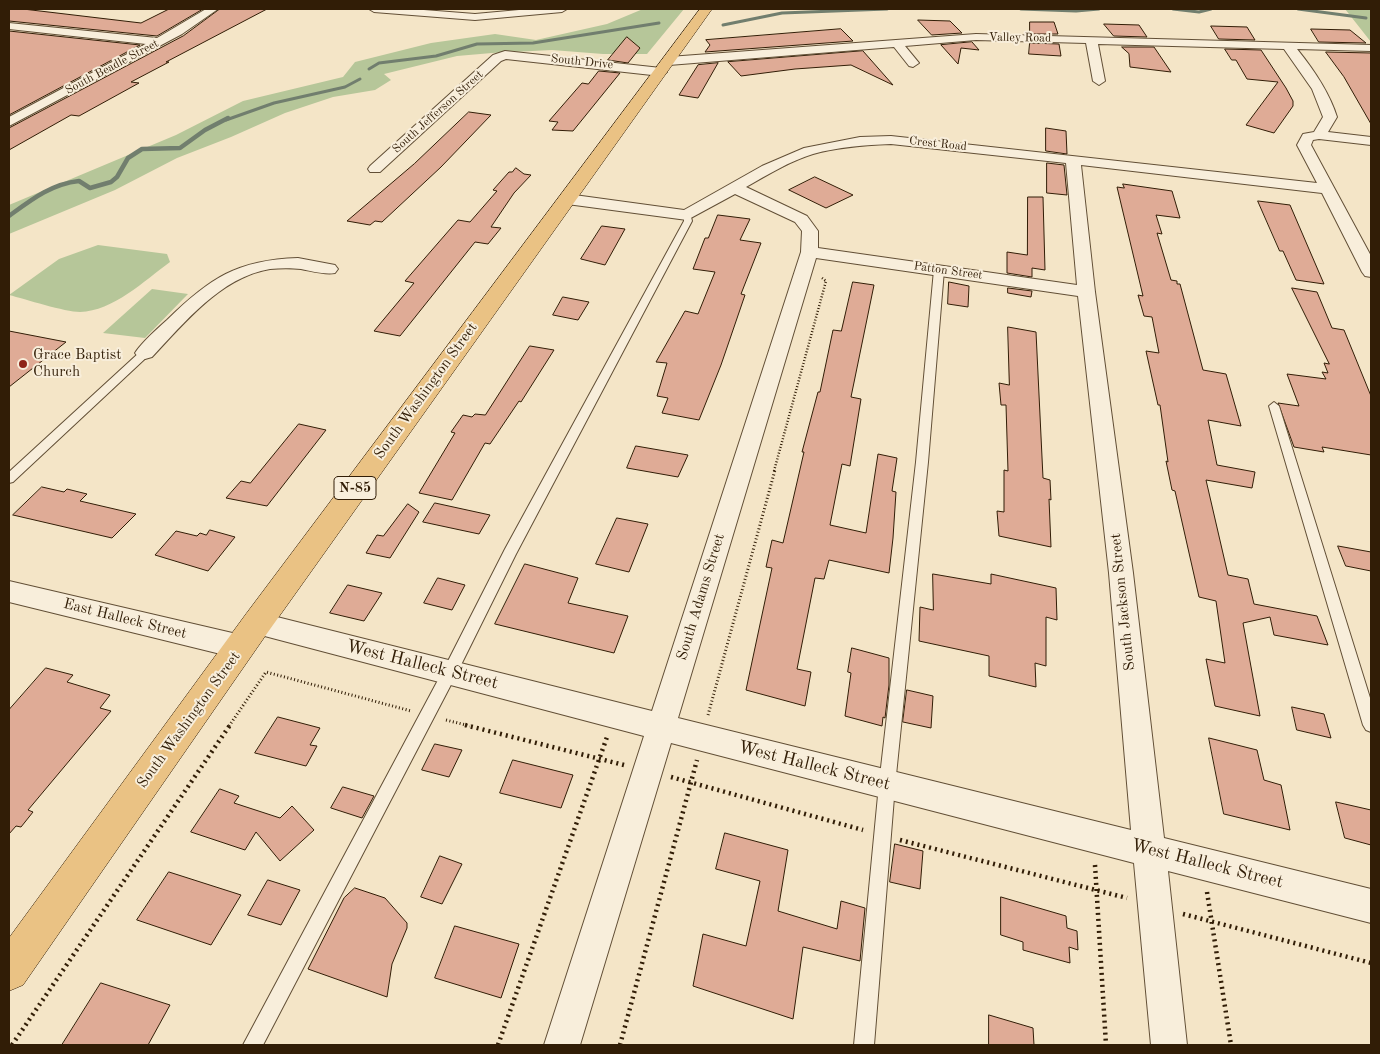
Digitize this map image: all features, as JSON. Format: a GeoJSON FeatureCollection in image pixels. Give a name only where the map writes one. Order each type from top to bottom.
{"type":"FeatureCollection","features":[{"type":"Feature","properties":{"kind":"main road","name":"South Washington Street"},"geometry":{"type":"LineString","coordinates":[[9,972],[257,623],[706,9]]}},
{"type":"Feature","properties":{"kind":"street","name":"South Beadle Street"},"geometry":{"type":"LineString","coordinates":[[9,122],[178,32],[213,9]]}},
{"type":"Feature","properties":{"kind":"street"},"geometry":{"type":"LineString","coordinates":[[374,9],[474,13],[562,9]]}},
{"type":"Feature","properties":{"kind":"street"},"geometry":{"type":"LineString","coordinates":[[9,26],[158,42]]}},
{"type":"Feature","properties":{"kind":"street","name":"Valley Road"},"geometry":{"type":"LineString","coordinates":[[665,66],[976,37],[1371,48]]}},
{"type":"Feature","properties":{"kind":"street"},"geometry":{"type":"LineString","coordinates":[[1091,40],[1099,81]]}},
{"type":"Feature","properties":{"kind":"street"},"geometry":{"type":"LineString","coordinates":[[897,43],[913,63]]}},
{"type":"Feature","properties":{"kind":"street"},"geometry":{"type":"LineString","coordinates":[[1287,45],[1296,55],[1328,107],[1330,117],[1319,136]]}},
{"type":"Feature","properties":{"kind":"street","name":"South Drive"},"geometry":{"type":"LineString","coordinates":[[502,56],[665,66]]}},
{"type":"Feature","properties":{"kind":"street","name":"South Jefferson Street"},"geometry":{"type":"LineString","coordinates":[[375,169],[497,58],[502,56]]}},
{"type":"Feature","properties":{"kind":"street"},"geometry":{"type":"LineString","coordinates":[[1371,141],[1308,136],[1304,145],[1371,272]]}},
{"type":"Feature","properties":{"kind":"street","name":"Crest Road"},"geometry":{"type":"LineString","coordinates":[[687,214],[767,169],[809,150],[860,141],[891,140],[931,143],[1326,189]]}},
{"type":"Feature","properties":{"kind":"street","name":"South Jackson Street"},"geometry":{"type":"LineString","coordinates":[[1073,160],[1086,292],[1121,573],[1148,849],[1170,1045]]}},
{"type":"Feature","properties":{"kind":"street","name":"South Adams Street"},"geometry":{"type":"LineString","coordinates":[[562,1045],[661,727],[814,262],[810,230],[801,219],[736,188]]}},
{"type":"Feature","properties":{"kind":"street"},"geometry":{"type":"LineString","coordinates":[[567,199],[687,214]]}},
{"type":"Feature","properties":{"kind":"street"},"geometry":{"type":"LineString","coordinates":[[145,352],[198,299],[228,277],[267,264],[288,262],[310,264],[328,269]]}},
{"type":"Feature","properties":{"kind":"street","name":"Patton Street"},"geometry":{"type":"LineString","coordinates":[[814,262],[939,270],[1086,292]]}},
{"type":"Feature","properties":{"kind":"street","name":"East Halleck Street"},"geometry":{"type":"LineString","coordinates":[[9,590],[240,647]]}},
{"type":"Feature","properties":{"kind":"street","name":"West Halleck Street"},"geometry":{"type":"LineString","coordinates":[[257,623],[887,785],[1371,906]]}},
{"type":"Feature","properties":{"kind":"lane"},"geometry":{"type":"LineString","coordinates":[[253,1045],[450,672],[510,553],[688,220],[687,214]]}},
{"type":"Feature","properties":{"kind":"lane"},"geometry":{"type":"LineString","coordinates":[[864,1045],[882,835],[922,462],[939,270]]}},
{"type":"Feature","properties":{"kind":"lane"},"geometry":{"type":"LineString","coordinates":[[9,478],[107,390],[145,352]]}},
{"type":"Feature","properties":{"kind":"lane"},"geometry":{"type":"LineString","coordinates":[[1274,406],[1371,725]]}},
{"type":"Feature","properties":{"kind":"path"},"geometry":{"type":"LineString","coordinates":[[620,1045],[826,282],[814,262]]}},
{"type":"Feature","properties":{"kind":"path"},"geometry":{"type":"LineString","coordinates":[[12,1045],[266,672],[1371,963]]}},
{"type":"Feature","properties":{"kind":"path"},"geometry":{"type":"LineString","coordinates":[[498,1045],[615,715]]}},
{"type":"Feature","properties":{"kind":"path"},"geometry":{"type":"LineString","coordinates":[[1094,836],[1106,1045]]}},
{"type":"Feature","properties":{"kind":"path"},"geometry":{"type":"LineString","coordinates":[[1203,863],[1231,1045]]}},
{"type":"Feature","properties":{"kind":"green space"},"geometry":{"type":"Polygon","coordinates":[[[643,9],[684,9],[647,54],[603,54],[552,50],[492,53],[457,56],[384,74],[391,80],[375,90],[333,97],[285,113],[177,158],[115,190],[9,234],[9,205],[176,135],[243,101],[343,77],[355,62],[431,43],[495,34],[536,40],[607,24],[643,9]]]}},
{"type":"Feature","properties":{"kind":"green space"},"geometry":{"type":"Polygon","coordinates":[[[1345,9],[1371,10],[1371,42],[1345,9]]]}},
{"type":"Feature","properties":{"kind":"green space"},"geometry":{"type":"Polygon","coordinates":[[[98,245],[167,254],[170,262],[128,294],[116,301],[92,310],[80,312],[65,310],[9,295],[59,259],[98,245]]]}},
{"type":"Feature","properties":{"kind":"green space"},"geometry":{"type":"Polygon","coordinates":[[[152,289],[188,294],[145,338],[103,333],[152,289]]]}},
{"type":"Feature","properties":{"kind":"building"},"geometry":{"type":"Polygon","coordinates":[[[9,9],[141,23],[169,9],[203,9],[157,36],[9,21],[9,9]]]}},
{"type":"Feature","properties":{"kind":"building"},"geometry":{"type":"Polygon","coordinates":[[[220,9],[267,9],[166,62],[169,62],[131,82],[139,83],[79,116],[71,115],[9,150],[9,128],[183,36],[220,9]]]}},
{"type":"Feature","properties":{"kind":"building"},"geometry":{"type":"Polygon","coordinates":[[[918,20],[950,21],[962,33],[932,35],[918,20]]]}},
{"type":"Feature","properties":{"kind":"building"},"geometry":{"type":"Polygon","coordinates":[[[1030,22],[1054,22],[1058,34],[1030,34],[1030,22]]]}},
{"type":"Feature","properties":{"kind":"building"},"geometry":{"type":"Polygon","coordinates":[[[1104,24],[1139,25],[1147,37],[1114,36],[1104,24]]]}},
{"type":"Feature","properties":{"kind":"building"},"geometry":{"type":"Polygon","coordinates":[[[1211,26],[1247,27],[1255,40],[1219,39],[1211,26]]]}},
{"type":"Feature","properties":{"kind":"building"},"geometry":{"type":"Polygon","coordinates":[[[841,29],[853,41],[705,52],[710,45],[706,40],[841,29]]]}},
{"type":"Feature","properties":{"kind":"building"},"geometry":{"type":"Polygon","coordinates":[[[1311,29],[1350,30],[1366,43],[1319,42],[1311,29]]]}},
{"type":"Feature","properties":{"kind":"building"},"geometry":{"type":"Polygon","coordinates":[[[9,31],[140,45],[9,115],[9,31]]]}},
{"type":"Feature","properties":{"kind":"building"},"geometry":{"type":"Polygon","coordinates":[[[627,37],[640,48],[628,63],[608,60],[627,37]]]}},
{"type":"Feature","properties":{"kind":"building"},"geometry":{"type":"Polygon","coordinates":[[[972,42],[979,50],[961,48],[958,64],[941,45],[972,42]]]}},
{"type":"Feature","properties":{"kind":"building"},"geometry":{"type":"Polygon","coordinates":[[[1030,43],[1059,44],[1061,56],[1029,54],[1030,43]]]}},
{"type":"Feature","properties":{"kind":"building"},"geometry":{"type":"Polygon","coordinates":[[[1122,47],[1154,47],[1171,72],[1130,67],[1129,54],[1122,47]]]}},
{"type":"Feature","properties":{"kind":"building"},"geometry":{"type":"Polygon","coordinates":[[[1225,49],[1261,50],[1286,88],[1293,101],[1293,106],[1274,133],[1246,125],[1278,82],[1247,79],[1236,60],[1232,60],[1225,49]]]}},
{"type":"Feature","properties":{"kind":"building"},"geometry":{"type":"Polygon","coordinates":[[[863,51],[893,85],[851,65],[795,69],[741,76],[728,62],[863,51]]]}},
{"type":"Feature","properties":{"kind":"building"},"geometry":{"type":"Polygon","coordinates":[[[1326,52],[1371,53],[1371,124],[1344,77],[1326,52]]]}},
{"type":"Feature","properties":{"kind":"building"},"geometry":{"type":"Polygon","coordinates":[[[718,63],[698,98],[679,95],[698,65],[718,63]]]}},
{"type":"Feature","properties":{"kind":"building"},"geometry":{"type":"Polygon","coordinates":[[[599,71],[620,73],[573,131],[552,130],[558,122],[549,121],[582,83],[588,84],[599,71]]]}},
{"type":"Feature","properties":{"kind":"building"},"geometry":{"type":"Polygon","coordinates":[[[469,112],[491,115],[441,167],[382,222],[375,221],[370,225],[347,221],[414,164],[469,112]]]}},
{"type":"Feature","properties":{"kind":"building"},"geometry":{"type":"Polygon","coordinates":[[[1046,128],[1066,131],[1067,154],[1046,151],[1046,128]]]}},
{"type":"Feature","properties":{"kind":"building"},"geometry":{"type":"Polygon","coordinates":[[[1047,163],[1064,165],[1067,195],[1047,193],[1047,163]]]}},
{"type":"Feature","properties":{"kind":"building"},"geometry":{"type":"Polygon","coordinates":[[[516,168],[524,174],[531,175],[514,193],[491,227],[501,228],[488,244],[475,242],[400,336],[374,331],[414,283],[405,281],[458,220],[470,222],[497,191],[493,190],[509,172],[516,168]]]}},
{"type":"Feature","properties":{"kind":"building"},"geometry":{"type":"Polygon","coordinates":[[[815,177],[853,195],[826,208],[789,190],[815,177]]]}},
{"type":"Feature","properties":{"kind":"building"},"geometry":{"type":"Polygon","coordinates":[[[1123,184],[1172,191],[1180,218],[1156,215],[1162,234],[1157,233],[1171,280],[1177,281],[1177,284],[1180,284],[1203,370],[1226,374],[1241,426],[1208,420],[1217,465],[1255,472],[1252,488],[1206,480],[1228,575],[1248,579],[1254,604],[1317,616],[1328,645],[1274,635],[1270,617],[1243,623],[1260,716],[1215,706],[1206,659],[1225,663],[1216,601],[1199,597],[1175,491],[1172,490],[1166,461],[1168,462],[1160,405],[1158,405],[1146,351],[1159,353],[1152,317],[1144,316],[1138,295],[1143,296],[1117,187],[1124,188],[1123,184]]]}},
{"type":"Feature","properties":{"kind":"building"},"geometry":{"type":"Polygon","coordinates":[[[1028,197],[1043,197],[1045,270],[1032,268],[1032,277],[1007,273],[1007,252],[1027,255],[1028,197]]]}},
{"type":"Feature","properties":{"kind":"building"},"geometry":{"type":"Polygon","coordinates":[[[1258,201],[1290,205],[1324,284],[1296,280],[1283,251],[1280,251],[1258,201]]]}},
{"type":"Feature","properties":{"kind":"building"},"geometry":{"type":"Polygon","coordinates":[[[718,215],[750,219],[740,240],[761,243],[741,294],[745,295],[721,365],[699,420],[662,413],[668,398],[657,396],[667,363],[656,362],[685,311],[698,314],[715,272],[693,269],[705,238],[708,238],[718,215]]]}},
{"type":"Feature","properties":{"kind":"building"},"geometry":{"type":"Polygon","coordinates":[[[602,226],[625,229],[605,265],[581,259],[602,226]]]}},
{"type":"Feature","properties":{"kind":"building"},"geometry":{"type":"Polygon","coordinates":[[[853,282],[874,285],[851,397],[861,399],[850,466],[842,464],[830,525],[866,533],[878,454],[897,458],[892,491],[896,492],[893,538],[889,573],[829,560],[824,579],[815,578],[797,669],[811,672],[805,706],[746,690],[772,568],[766,567],[772,540],[783,543],[804,452],[802,452],[818,392],[820,392],[833,330],[841,331],[853,282]]]}},
{"type":"Feature","properties":{"kind":"building"},"geometry":{"type":"Polygon","coordinates":[[[949,282],[969,286],[968,307],[948,304],[949,282]]]}},
{"type":"Feature","properties":{"kind":"building"},"geometry":{"type":"Polygon","coordinates":[[[1008,288],[1032,291],[1031,297],[1008,293],[1008,288]]]}},
{"type":"Feature","properties":{"kind":"building"},"geometry":{"type":"Polygon","coordinates":[[[1292,288],[1317,292],[1332,328],[1344,330],[1371,396],[1371,455],[1322,447],[1324,452],[1294,447],[1278,403],[1299,406],[1287,374],[1326,379],[1322,372],[1328,373],[1324,363],[1329,364],[1292,288]]]}},
{"type":"Feature","properties":{"kind":"building"},"geometry":{"type":"Polygon","coordinates":[[[563,297],[589,302],[578,320],[553,315],[563,297]]]}},
{"type":"Feature","properties":{"kind":"building"},"geometry":{"type":"Polygon","coordinates":[[[1008,327],[1036,332],[1043,478],[1050,480],[1051,547],[999,536],[997,511],[1004,512],[1004,470],[1008,471],[1006,405],[1001,405],[999,383],[1009,385],[1008,327]]]}},
{"type":"Feature","properties":{"kind":"building","name":"Grace Baptist Church"},"geometry":{"type":"Polygon","coordinates":[[[9,331],[66,342],[9,387],[9,331]]]}},
{"type":"Feature","properties":{"kind":"building"},"geometry":{"type":"Polygon","coordinates":[[[530,346],[554,350],[521,402],[519,401],[490,444],[485,443],[452,500],[419,493],[455,433],[451,432],[463,415],[472,417],[475,414],[485,415],[530,346]]]}},
{"type":"Feature","properties":{"kind":"building"},"geometry":{"type":"Polygon","coordinates":[[[299,424],[326,430],[267,506],[226,498],[241,481],[250,483],[299,424]]]}},
{"type":"Feature","properties":{"kind":"building"},"geometry":{"type":"Polygon","coordinates":[[[636,446],[688,455],[678,477],[627,468],[636,446]]]}},
{"type":"Feature","properties":{"kind":"building"},"geometry":{"type":"Polygon","coordinates":[[[42,487],[64,492],[67,489],[87,494],[80,501],[136,514],[112,538],[13,515],[42,487]]]}},
{"type":"Feature","properties":{"kind":"building"},"geometry":{"type":"Polygon","coordinates":[[[435,503],[490,515],[479,534],[423,522],[435,503]]]}},
{"type":"Feature","properties":{"kind":"building"},"geometry":{"type":"Polygon","coordinates":[[[408,504],[419,512],[390,558],[366,553],[377,535],[383,536],[408,504]]]}},
{"type":"Feature","properties":{"kind":"building"},"geometry":{"type":"Polygon","coordinates":[[[617,518],[648,524],[629,572],[596,564],[617,518]]]}},
{"type":"Feature","properties":{"kind":"building"},"geometry":{"type":"Polygon","coordinates":[[[210,530],[235,537],[208,571],[155,555],[176,531],[197,536],[200,533],[206,535],[210,530]]]}},
{"type":"Feature","properties":{"kind":"building"},"geometry":{"type":"Polygon","coordinates":[[[1338,546],[1371,552],[1371,571],[1346,566],[1338,546]]]}},
{"type":"Feature","properties":{"kind":"building"},"geometry":{"type":"Polygon","coordinates":[[[525,564],[578,578],[568,603],[628,616],[614,653],[495,624],[525,564]]]}},
{"type":"Feature","properties":{"kind":"building"},"geometry":{"type":"Polygon","coordinates":[[[933,574],[991,584],[991,574],[1056,588],[1057,620],[1046,617],[1046,666],[1035,663],[1036,687],[989,676],[989,656],[919,641],[920,607],[933,610],[933,574]]]}},
{"type":"Feature","properties":{"kind":"building"},"geometry":{"type":"Polygon","coordinates":[[[438,578],[465,585],[452,610],[424,603],[438,578]]]}},
{"type":"Feature","properties":{"kind":"building"},"geometry":{"type":"Polygon","coordinates":[[[348,585],[382,593],[364,621],[330,613],[348,585]]]}},
{"type":"Feature","properties":{"kind":"building"},"geometry":{"type":"Polygon","coordinates":[[[852,648],[889,658],[889,685],[885,718],[883,717],[882,726],[845,716],[851,673],[848,672],[852,648]]]}},
{"type":"Feature","properties":{"kind":"building"},"geometry":{"type":"Polygon","coordinates":[[[46,668],[73,675],[67,682],[110,695],[100,708],[111,711],[28,810],[33,812],[21,827],[16,826],[9,834],[9,710],[46,668]]]}},
{"type":"Feature","properties":{"kind":"building"},"geometry":{"type":"Polygon","coordinates":[[[907,690],[933,696],[931,728],[903,722],[907,690]]]}},
{"type":"Feature","properties":{"kind":"building"},"geometry":{"type":"Polygon","coordinates":[[[1292,707],[1324,714],[1331,738],[1297,730],[1292,707]]]}},
{"type":"Feature","properties":{"kind":"building"},"geometry":{"type":"Polygon","coordinates":[[[278,717],[320,728],[310,745],[317,746],[306,766],[255,753],[278,717]]]}},
{"type":"Feature","properties":{"kind":"building"},"geometry":{"type":"Polygon","coordinates":[[[1209,738],[1257,750],[1264,780],[1281,785],[1290,830],[1224,814],[1209,738]]]}},
{"type":"Feature","properties":{"kind":"building"},"geometry":{"type":"Polygon","coordinates":[[[435,744],[462,750],[449,777],[422,770],[435,744]]]}},
{"type":"Feature","properties":{"kind":"building"},"geometry":{"type":"Polygon","coordinates":[[[513,760],[573,775],[561,808],[500,793],[513,760]]]}},
{"type":"Feature","properties":{"kind":"building"},"geometry":{"type":"Polygon","coordinates":[[[343,787],[374,796],[362,818],[331,808],[343,787]]]}},
{"type":"Feature","properties":{"kind":"building"},"geometry":{"type":"Polygon","coordinates":[[[220,789],[239,796],[234,803],[280,818],[292,806],[314,830],[280,861],[256,832],[245,850],[191,832],[220,789]]]}},
{"type":"Feature","properties":{"kind":"building"},"geometry":{"type":"Polygon","coordinates":[[[1336,802],[1371,810],[1371,845],[1345,838],[1336,802]]]}},
{"type":"Feature","properties":{"kind":"building"},"geometry":{"type":"Polygon","coordinates":[[[725,833],[788,850],[778,911],[837,929],[841,901],[865,908],[860,961],[803,947],[793,1019],[693,986],[703,934],[746,946],[760,881],[716,869],[725,833]]]}},
{"type":"Feature","properties":{"kind":"building"},"geometry":{"type":"Polygon","coordinates":[[[895,844],[923,851],[920,889],[890,882],[895,844]]]}},
{"type":"Feature","properties":{"kind":"building"},"geometry":{"type":"Polygon","coordinates":[[[440,856],[462,864],[442,904],[421,897],[440,856]]]}},
{"type":"Feature","properties":{"kind":"building"},"geometry":{"type":"Polygon","coordinates":[[[169,872],[241,895],[211,945],[137,920],[169,872]]]}},
{"type":"Feature","properties":{"kind":"building"},"geometry":{"type":"Polygon","coordinates":[[[268,880],[300,890],[281,925],[248,915],[268,880]]]}},
{"type":"Feature","properties":{"kind":"building"},"geometry":{"type":"Polygon","coordinates":[[[355,888],[385,898],[407,923],[407,928],[392,964],[387,997],[308,969],[344,898],[355,888]]]}},
{"type":"Feature","properties":{"kind":"building"},"geometry":{"type":"Polygon","coordinates":[[[1001,897],[1066,916],[1067,928],[1077,931],[1078,950],[1069,947],[1070,963],[1023,950],[1023,942],[1001,935],[1001,897]]]}},
{"type":"Feature","properties":{"kind":"building"},"geometry":{"type":"Polygon","coordinates":[[[455,926],[519,944],[501,998],[435,978],[455,926]]]}},
{"type":"Feature","properties":{"kind":"building"},"geometry":{"type":"Polygon","coordinates":[[[101,983],[170,1005],[148,1045],[62,1045],[101,983]]]}},
{"type":"Feature","properties":{"kind":"building"},"geometry":{"type":"Polygon","coordinates":[[[989,1015],[1033,1028],[1034,1045],[989,1045],[989,1015]]]}},
{"type":"Feature","properties":{"kind":"waterway"},"geometry":{"type":"LineString","coordinates":[[723,25],[782,13],[887,9]]}},
{"type":"Feature","properties":{"kind":"waterway"},"geometry":{"type":"LineString","coordinates":[[1021,9],[1076,11],[1099,9]]}},
{"type":"Feature","properties":{"kind":"waterway"},"geometry":{"type":"LineString","coordinates":[[1173,9],[1199,12],[1211,9]]}},
{"type":"Feature","properties":{"kind":"waterway"},"geometry":{"type":"LineString","coordinates":[[1298,9],[1366,18]]}},
{"type":"Feature","properties":{"kind":"waterway"},"geometry":{"type":"LineString","coordinates":[[369,69],[379,63],[436,56],[477,44],[533,43],[659,23]]}},
{"type":"Feature","properties":{"kind":"waterway"},"geometry":{"type":"LineString","coordinates":[[226,120],[274,103],[345,87],[360,79]]}},
{"type":"Feature","properties":{"kind":"waterway"},"geometry":{"type":"LineString","coordinates":[[9,216],[25,204],[59,185],[79,181],[90,188],[111,182],[117,177],[128,158],[142,149],[180,148],[205,130],[228,118]]}},
{"type":"Feature","properties":{"kind":"place","name":"Grace Baptist Church"},"geometry":{"type":"Point","coordinates":[23,364]}}]}
